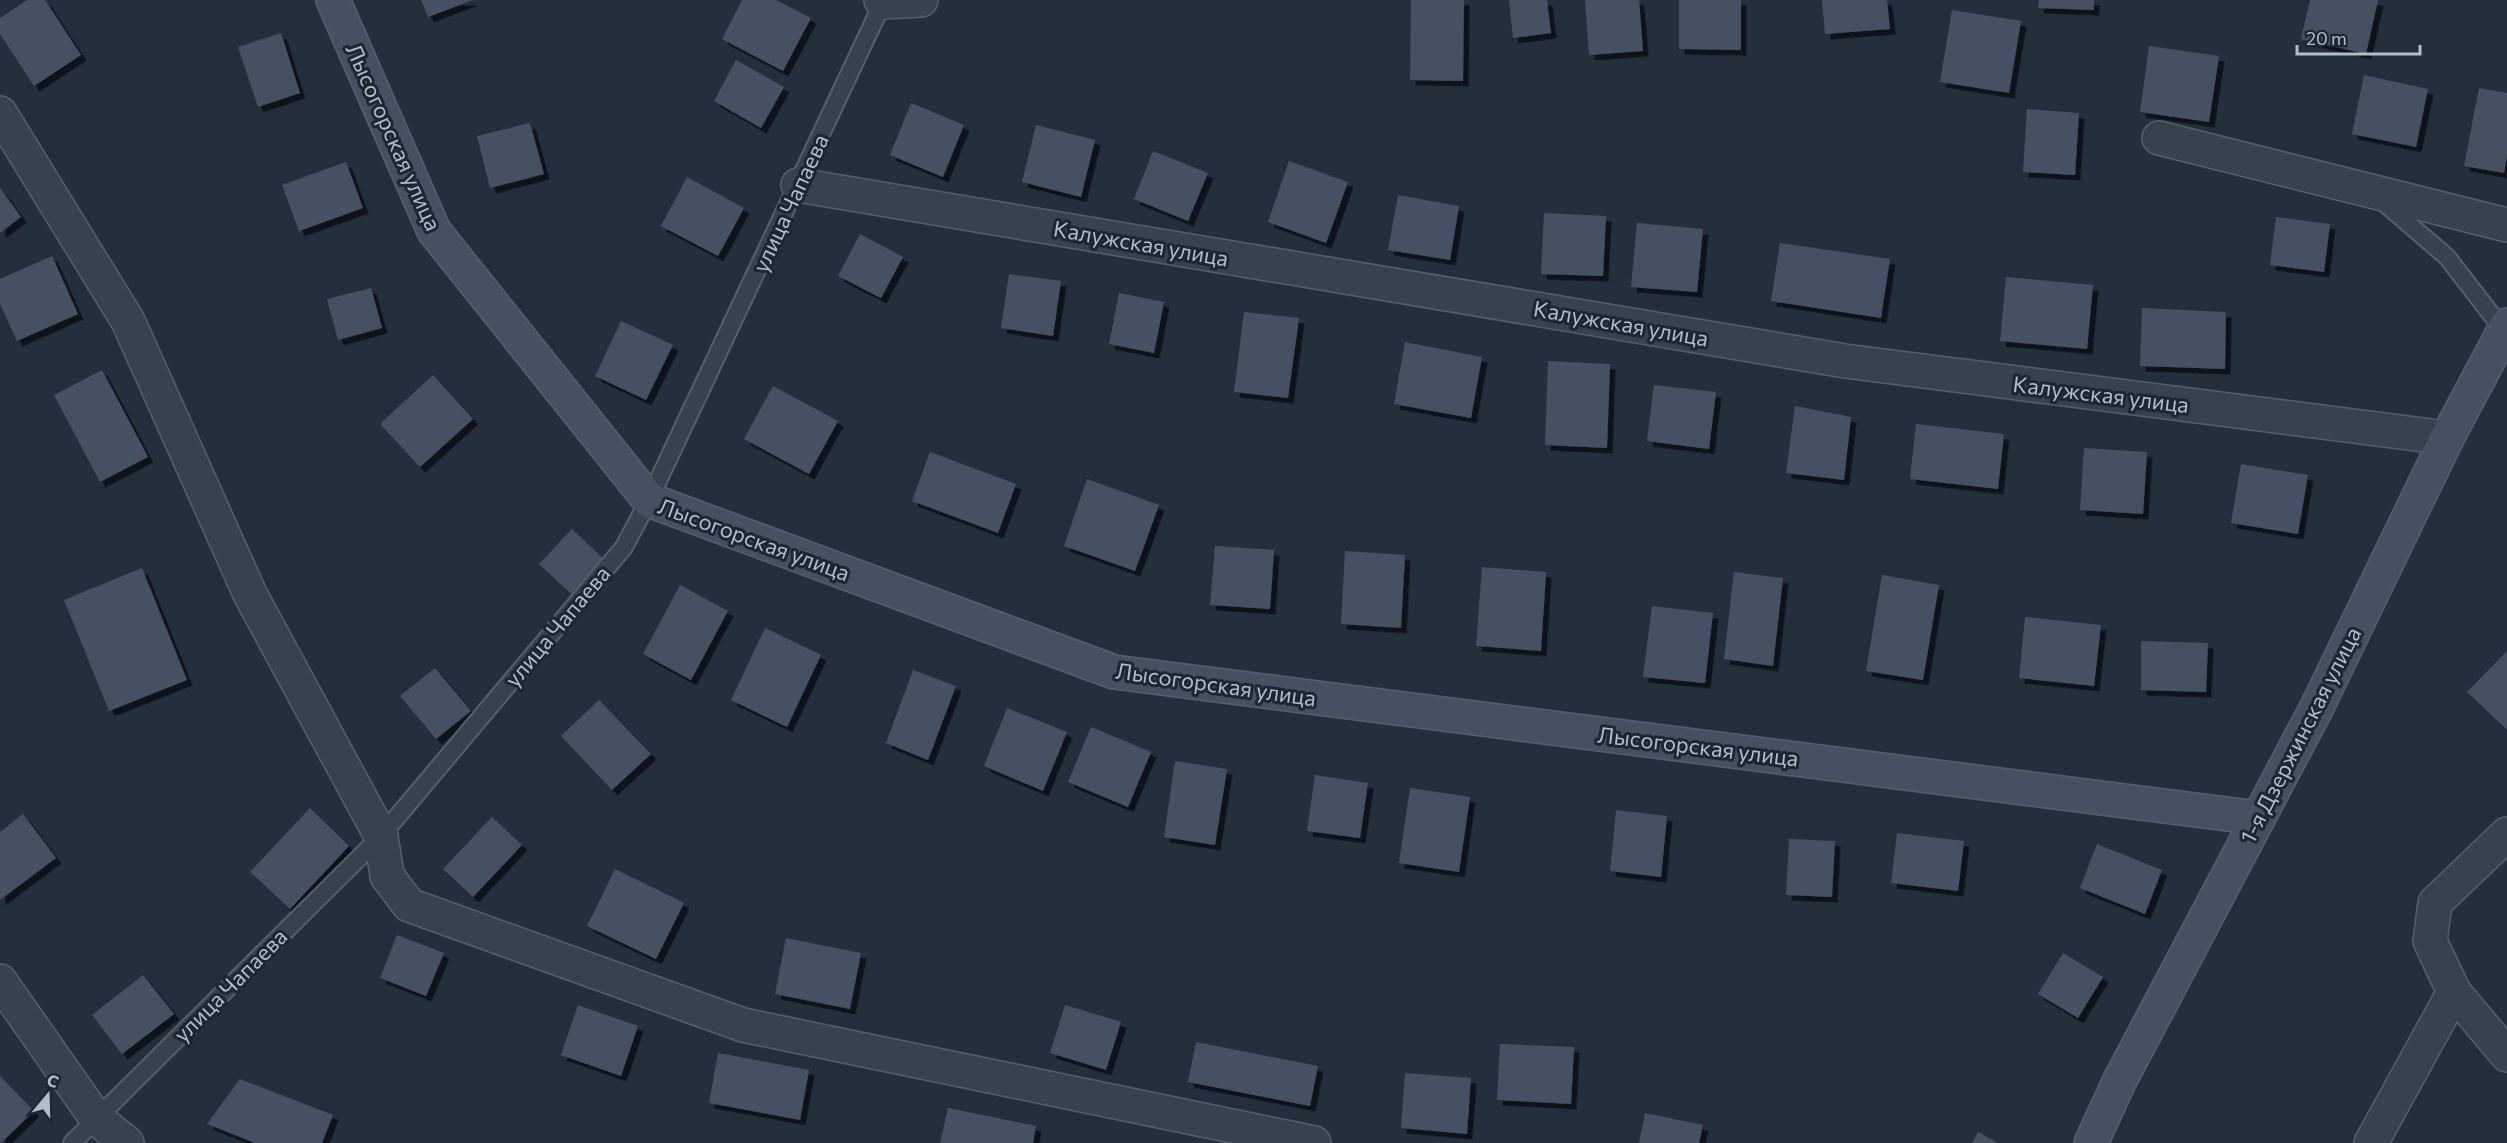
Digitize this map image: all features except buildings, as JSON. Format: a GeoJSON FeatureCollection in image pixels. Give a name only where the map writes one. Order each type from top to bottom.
{"type":"FeatureCollection","features":[{"type":"Feature","properties":{"kind":"street","name":"Лысогорская улица"},"geometry":{"type":"LineString","coordinates":[[333,0],[434,231],[649,500],[1114,672],[2258,818]]}},
{"type":"Feature","properties":{"kind":"street"},"geometry":{"type":"LineString","coordinates":[[883,1],[921,0]]}},
{"type":"Feature","properties":{"kind":"street"},"geometry":{"type":"LineString","coordinates":[[0,113],[128,321],[250,594],[381,836],[387,876],[409,905],[743,1025],[1314,1143]]}},
{"type":"Feature","properties":{"kind":"street"},"geometry":{"type":"LineString","coordinates":[[2159,138],[2507,225]]}},
{"type":"Feature","properties":{"kind":"street","name":"Калужская улица"},"geometry":{"type":"LineString","coordinates":[[798,185],[1845,361],[2447,438]]}},
{"type":"Feature","properties":{"kind":"street","name":"1-я Дзержинская улица"},"geometry":{"type":"LineString","coordinates":[[2091,1143],[2119,1082],[2317,707],[2447,438],[2505,328]]}},
{"type":"Feature","properties":{"kind":"street"},"geometry":{"type":"LineString","coordinates":[[2507,834],[2435,903],[2430,942],[2454,992],[2507,1055]]}},
{"type":"Feature","properties":{"kind":"street"},"geometry":{"type":"LineString","coordinates":[[0,981],[96,1118],[127,1143]]}},
{"type":"Feature","properties":{"kind":"street"},"geometry":{"type":"LineString","coordinates":[[2371,1143],[2454,992]]}},
{"type":"Feature","properties":{"kind":"lane","name":"улица Чапаева"},"geometry":{"type":"LineString","coordinates":[[72,1143],[381,836],[624,547],[649,500],[883,1]]}},
{"type":"Feature","properties":{"kind":"lane"},"geometry":{"type":"LineString","coordinates":[[2370,191],[2447,257],[2505,328]]}}]}
